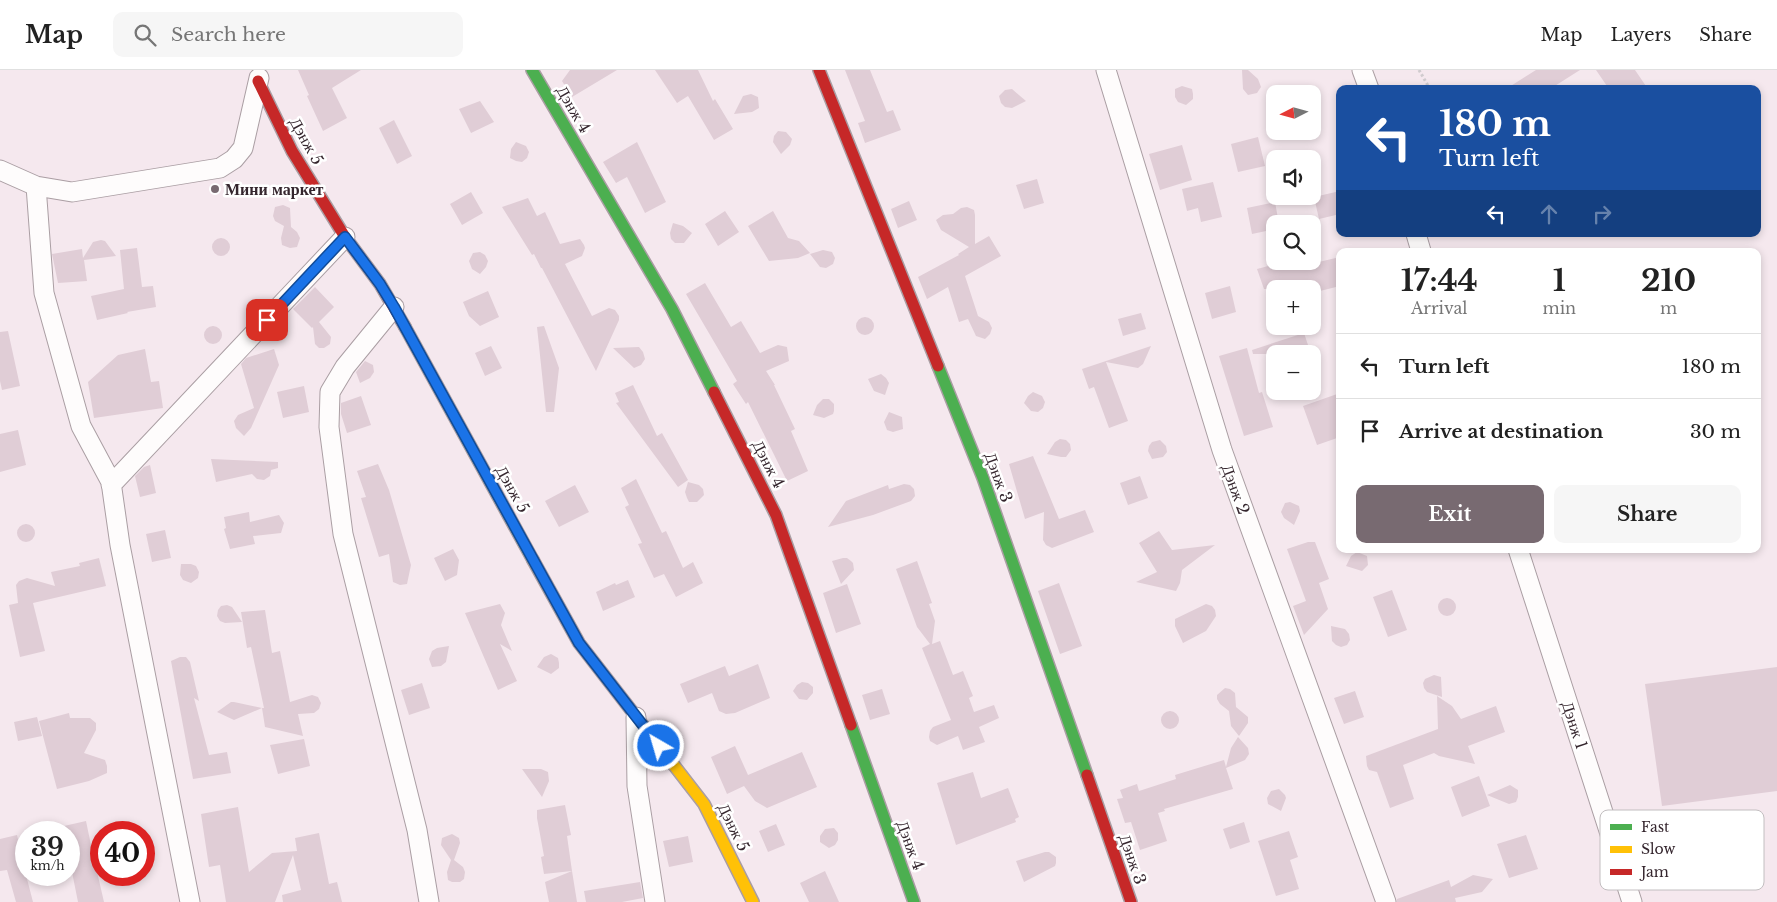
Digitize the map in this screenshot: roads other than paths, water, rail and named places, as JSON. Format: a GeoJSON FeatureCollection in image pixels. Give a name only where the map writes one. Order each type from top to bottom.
{"type":"FeatureCollection","features":[{"type":"Feature","properties":{"kind":"street","name":"Дэнж 4"},"geometry":{"type":"LineString","coordinates":[[532,70],[672,309],[776,515],[914,902]]}},
{"type":"Feature","properties":{"kind":"street","name":"Дэнж 3"},"geometry":{"type":"LineString","coordinates":[[819,70],[983,478],[1131,902]]}},
{"type":"Feature","properties":{"kind":"street","name":"Дэнж 2"},"geometry":{"type":"LineString","coordinates":[[1106,70],[1222,450],[1386,902]]}},
{"type":"Feature","properties":{"kind":"street"},"geometry":{"type":"LineString","coordinates":[[1362,70],[1368,85]]}},
{"type":"Feature","properties":{"kind":"street"},"geometry":{"type":"LineString","coordinates":[[0,170],[36,186],[72,192],[220,168],[234,159],[243,148],[259,76]]}},
{"type":"Feature","properties":{"kind":"street","name":"Дэнж 5"},"geometry":{"type":"LineString","coordinates":[[259,76],[292,151],[345,237],[380,284],[394,307],[579,643],[704,804],[752,902]]}},
{"type":"Feature","properties":{"kind":"street"},"geometry":{"type":"LineString","coordinates":[[36,186],[44,293],[81,426],[111,485],[120,545],[190,902]]}},
{"type":"Feature","properties":{"kind":"street"},"geometry":{"type":"LineString","coordinates":[[111,485],[345,237]]}},
{"type":"Feature","properties":{"kind":"street"},"geometry":{"type":"LineString","coordinates":[[394,307],[346,367],[330,392],[329,427],[343,534],[416,830],[429,902]]}},
{"type":"Feature","properties":{"kind":"street","name":"Дэнж 1"},"geometry":{"type":"LineString","coordinates":[[1519,553],[1602,810]]}},
{"type":"Feature","properties":{"kind":"street"},"geometry":{"type":"LineString","coordinates":[[636,718],[637,786],[655,902]]}},
{"type":"Feature","properties":{"kind":"street","name":"Дэнж 1"},"geometry":{"type":"LineString","coordinates":[[1628,890],[1632,902]]}},
{"type":"Feature","properties":{"kind":"place","name":"Мини маркет"},"geometry":{"type":"Point","coordinates":[215,189]}}]}
